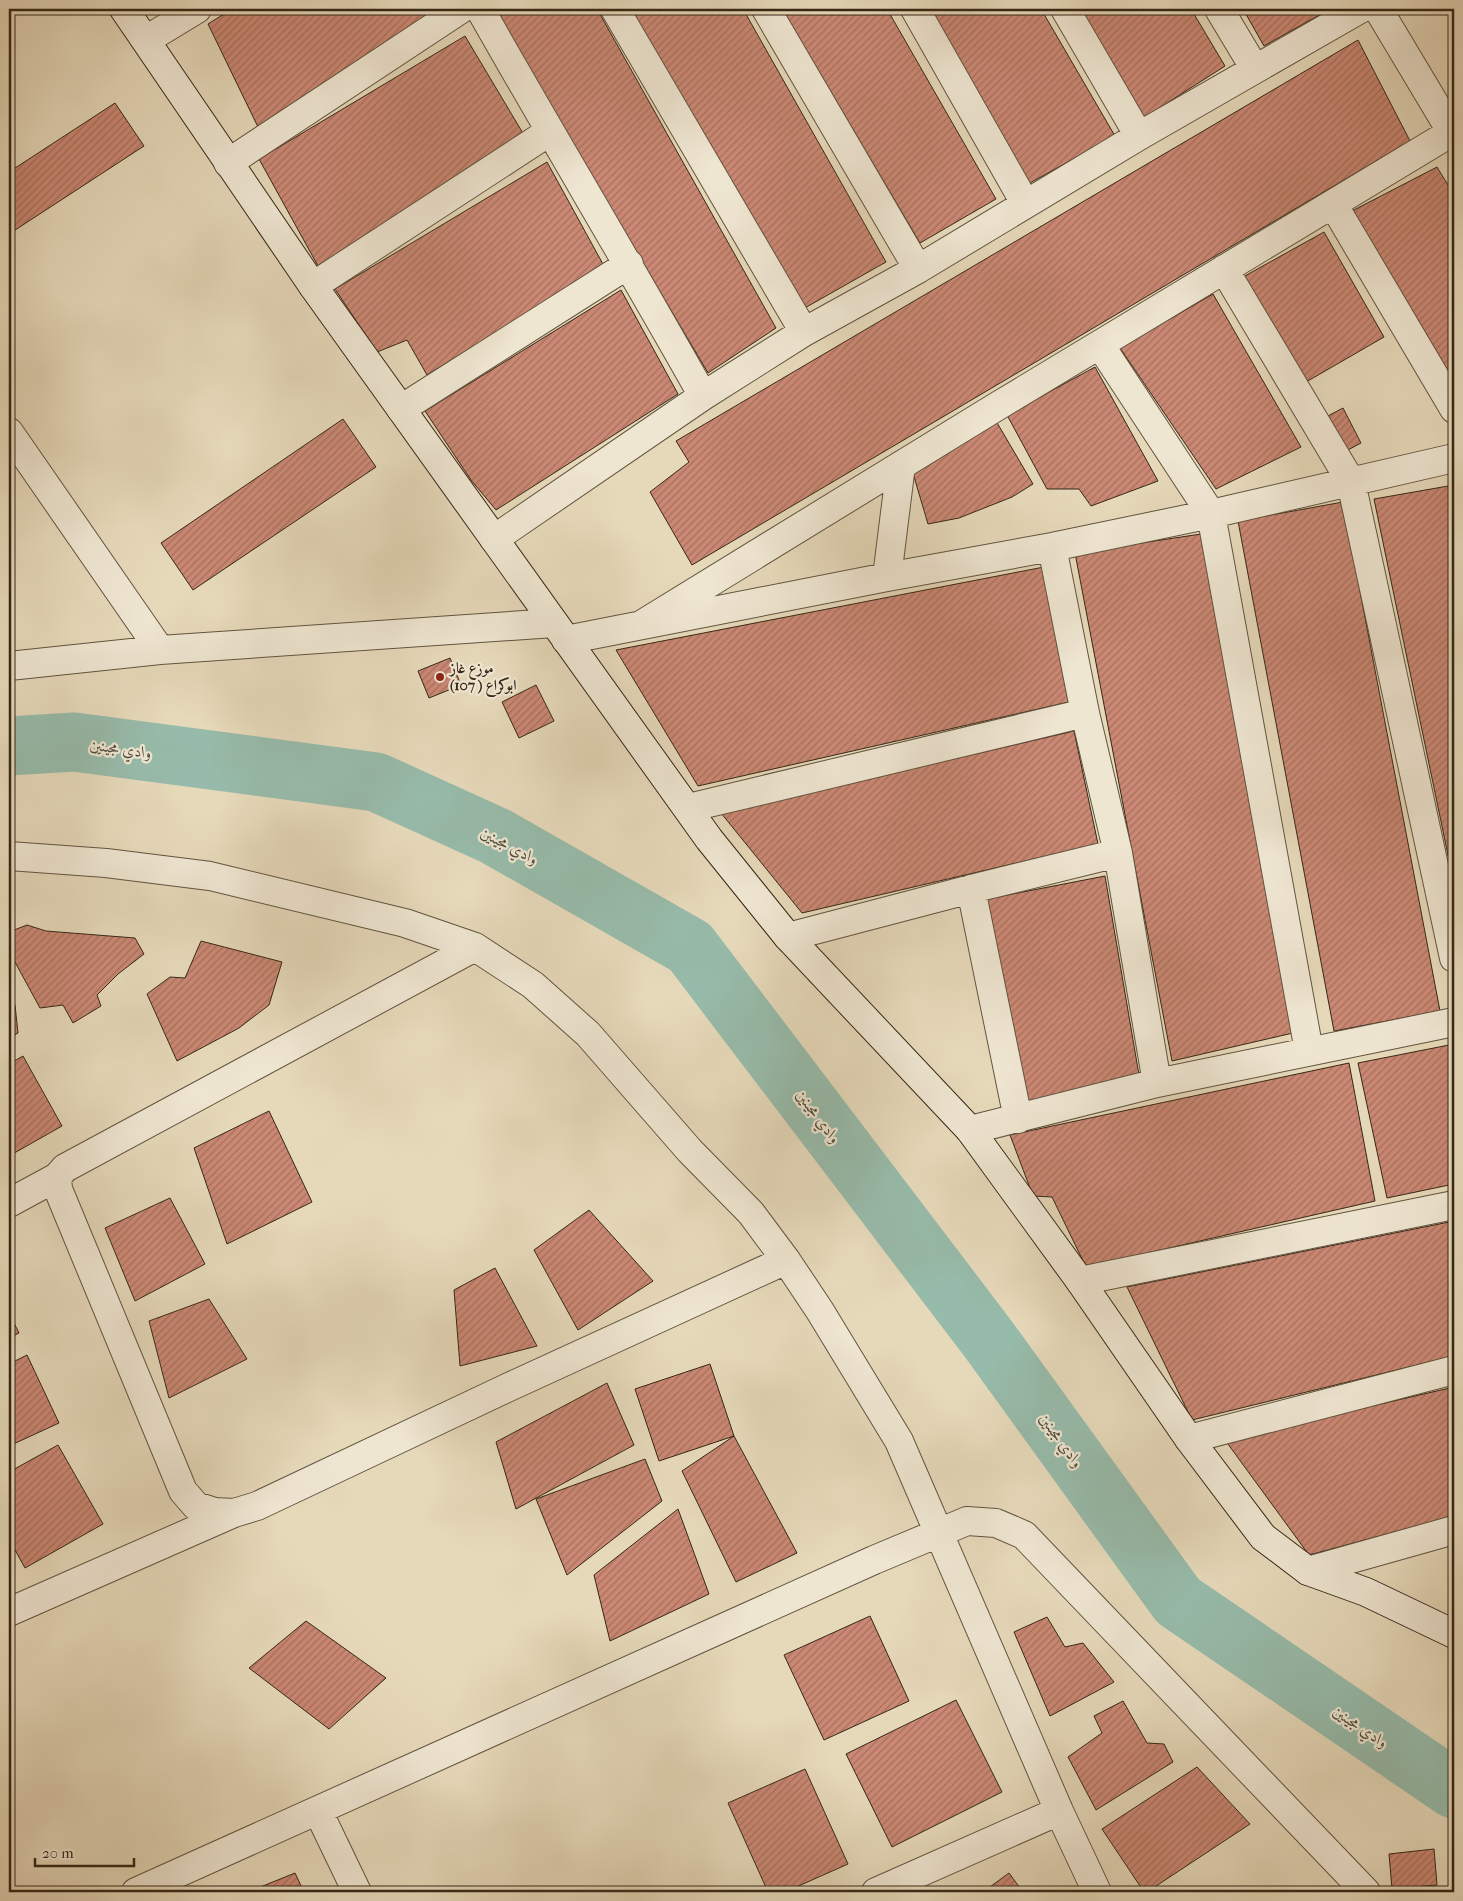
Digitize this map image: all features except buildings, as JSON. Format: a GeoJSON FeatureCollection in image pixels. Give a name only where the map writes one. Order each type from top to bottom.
{"type":"FeatureCollection","features":[{"type":"Feature","properties":{"kind":"street"},"geometry":{"type":"LineString","coordinates":[[124,9],[314,286],[560,632],[688,808],[708,839],[788,937],[970,1130],[1080,1281],[1189,1439],[1263,1537],[1308,1571],[1366,1592],[1454,1634]]}},
{"type":"Feature","properties":{"kind":"street"},"geometry":{"type":"LineString","coordinates":[[146,40],[197,9]]}},
{"type":"Feature","properties":{"kind":"street"},"geometry":{"type":"LineString","coordinates":[[228,163],[461,9]]}},
{"type":"Feature","properties":{"kind":"street"},"geometry":{"type":"LineString","coordinates":[[480,9],[549,132],[629,264],[703,396]]}},
{"type":"Feature","properties":{"kind":"street"},"geometry":{"type":"LineString","coordinates":[[615,9],[804,332]]}},
{"type":"Feature","properties":{"kind":"street"},"geometry":{"type":"LineString","coordinates":[[766,9],[918,269]]}},
{"type":"Feature","properties":{"kind":"street"},"geometry":{"type":"LineString","coordinates":[[915,9],[1025,203]]}},
{"type":"Feature","properties":{"kind":"street"},"geometry":{"type":"LineString","coordinates":[[1065,9],[1139,136]]}},
{"type":"Feature","properties":{"kind":"street"},"geometry":{"type":"LineString","coordinates":[[1219,9],[1255,69]]}},
{"type":"Feature","properties":{"kind":"street"},"geometry":{"type":"LineString","coordinates":[[494,538],[703,396],[804,332],[918,269],[1025,203],[1360,9]]}},
{"type":"Feature","properties":{"kind":"street"},"geometry":{"type":"LineString","coordinates":[[641,625],[1224,269],[1453,134],[1378,9]]}},
{"type":"Feature","properties":{"kind":"street"},"geometry":{"type":"LineString","coordinates":[[314,286],[549,132]]}},
{"type":"Feature","properties":{"kind":"street"},"geometry":{"type":"LineString","coordinates":[[1333,204],[1454,409]]}},
{"type":"Feature","properties":{"kind":"street"},"geometry":{"type":"LineString","coordinates":[[401,409],[629,264]]}},
{"type":"Feature","properties":{"kind":"street"},"geometry":{"type":"LineString","coordinates":[[1224,269],[1351,482],[1454,958]]}},
{"type":"Feature","properties":{"kind":"street"},"geometry":{"type":"LineString","coordinates":[[1100,344],[1211,514],[1309,1051]]}},
{"type":"Feature","properties":{"kind":"street"},"geometry":{"type":"LineString","coordinates":[[9,432],[160,650]]}},
{"type":"Feature","properties":{"kind":"street"},"geometry":{"type":"LineString","coordinates":[[9,666],[160,650],[560,632],[641,625],[1052,547],[1211,514],[1454,458]]}},
{"type":"Feature","properties":{"kind":"street"},"geometry":{"type":"LineString","coordinates":[[887,577],[901,465]]}},
{"type":"Feature","properties":{"kind":"street"},"geometry":{"type":"LineString","coordinates":[[1052,547],[1085,714],[1118,853],[1157,1083]]}},
{"type":"Feature","properties":{"kind":"street"},"geometry":{"type":"LineString","coordinates":[[688,808],[1085,714]]}},
{"type":"Feature","properties":{"kind":"street"},"geometry":{"type":"LineString","coordinates":[[788,937],[970,889],[1118,853]]}},
{"type":"Feature","properties":{"kind":"street"},"geometry":{"type":"LineString","coordinates":[[9,856],[106,863],[210,876],[405,922],[475,947],[533,985],[588,1034],[690,1151],[751,1213],[786,1260],[820,1311],[899,1441],[1059,1812],[1097,1892]]}},
{"type":"Feature","properties":{"kind":"street"},"geometry":{"type":"LineString","coordinates":[[970,889],[1018,1119]]}},
{"type":"Feature","properties":{"kind":"street"},"geometry":{"type":"LineString","coordinates":[[9,1203],[57,1177],[64,1168],[475,947]]}},
{"type":"Feature","properties":{"kind":"street"},"geometry":{"type":"LineString","coordinates":[[970,1130],[1157,1083],[1454,1022]]}},
{"type":"Feature","properties":{"kind":"street"},"geometry":{"type":"LineString","coordinates":[[57,1177],[58,1189],[183,1491],[196,1506],[215,1512],[234,1513]]}},
{"type":"Feature","properties":{"kind":"street"},"geometry":{"type":"LineString","coordinates":[[1080,1281],[1454,1205]]}},
{"type":"Feature","properties":{"kind":"street"},"geometry":{"type":"LineString","coordinates":[[9,1612],[234,1513],[257,1506],[509,1387],[786,1260]]}},
{"type":"Feature","properties":{"kind":"street"},"geometry":{"type":"LineString","coordinates":[[1189,1439],[1454,1370]]}},
{"type":"Feature","properties":{"kind":"street"},"geometry":{"type":"LineString","coordinates":[[136,1892],[874,1560],[967,1522],[996,1523],[1024,1535],[1366,1892]]}},
{"type":"Feature","properties":{"kind":"street"},"geometry":{"type":"LineString","coordinates":[[1308,1571],[1454,1530]]}},
{"type":"Feature","properties":{"kind":"street"},"geometry":{"type":"LineString","coordinates":[[318,1811],[357,1892]]}},
{"type":"Feature","properties":{"kind":"street"},"geometry":{"type":"LineString","coordinates":[[876,1892],[1059,1812]]}},
{"type":"Feature","properties":{"kind":"waterway","name":"وادي مجينين"},"geometry":{"type":"LineString","coordinates":[[9,746],[74,742],[376,782],[495,836],[690,947],[989,1340],[1178,1601],[1454,1789]]}},
{"type":"Feature","properties":{"kind":"place","name":"موزع غاز ابوكراع ( 107)"},"geometry":{"type":"Point","coordinates":[440,677]}}]}
